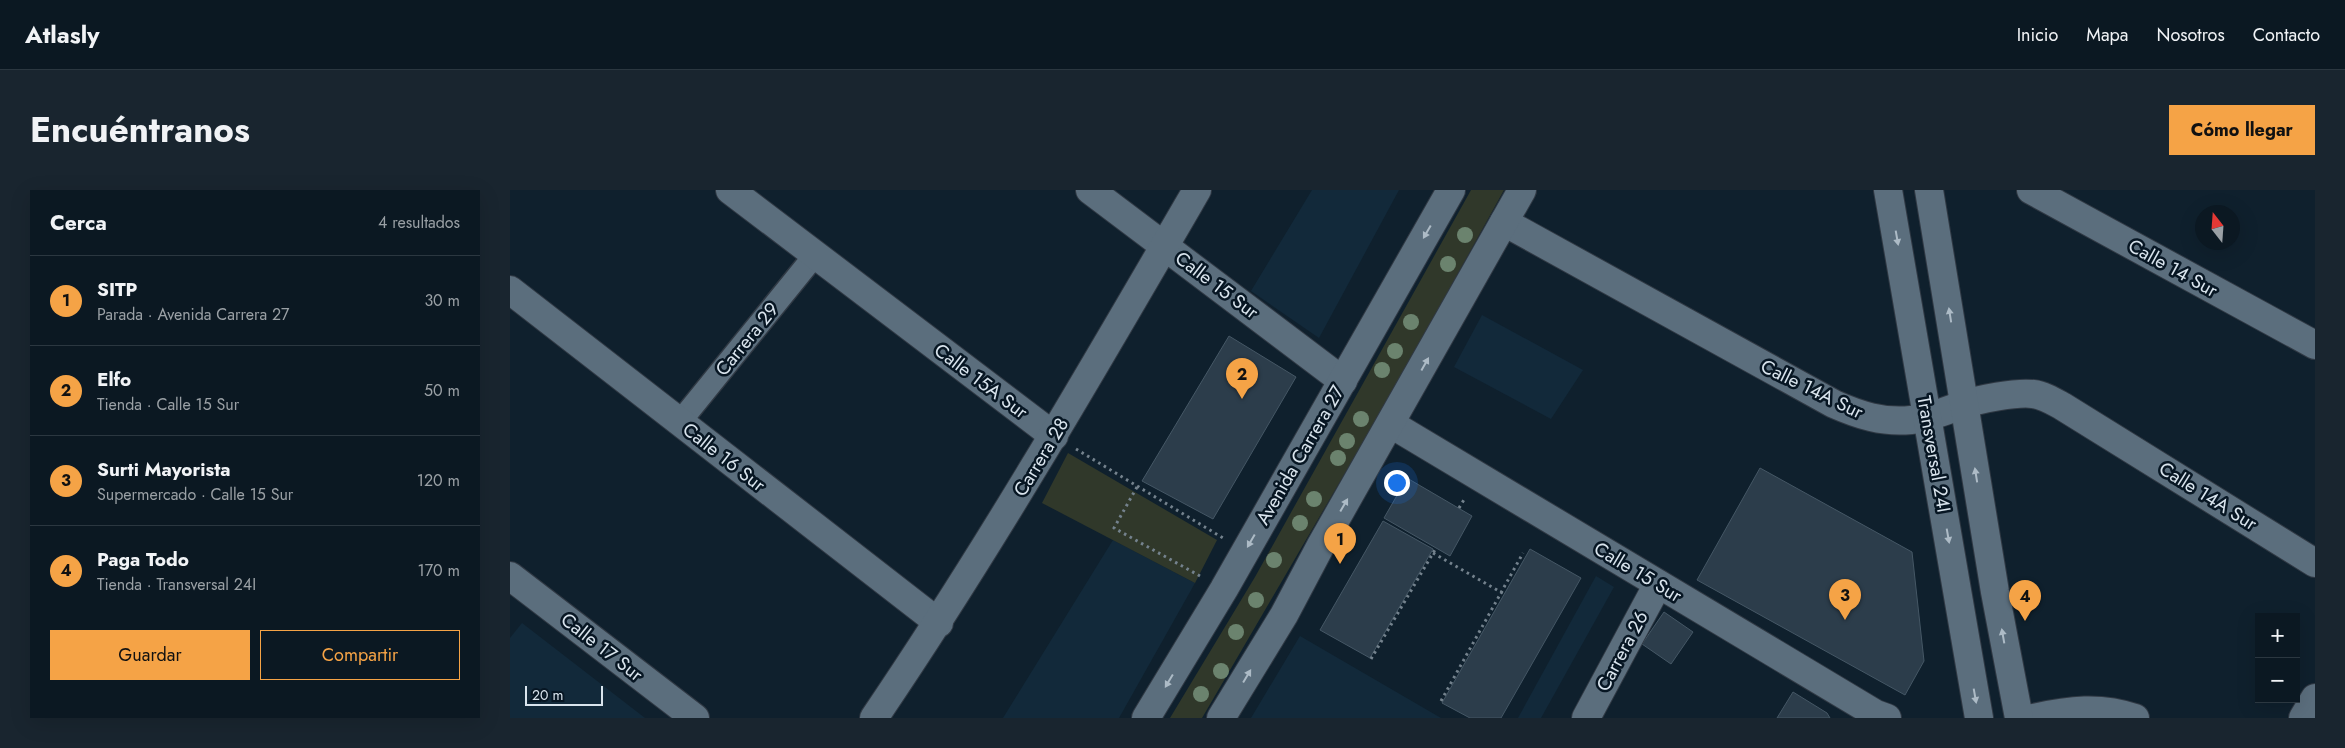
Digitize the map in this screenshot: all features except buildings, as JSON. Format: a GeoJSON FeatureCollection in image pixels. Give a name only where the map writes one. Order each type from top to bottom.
{"type":"FeatureCollection","features":[{"type":"Feature","properties":{"kind":"street","name":"Calle 15A Sur"},"geometry":{"type":"LineString","coordinates":[[730,190],[1054,436]]}},
{"type":"Feature","properties":{"kind":"street","name":"Calle 15 Sur"},"geometry":{"type":"LineString","coordinates":[[1090,190],[1343,381]]}},
{"type":"Feature","properties":{"kind":"street","name":"Carrera 28"},"geometry":{"type":"LineString","coordinates":[[874,718],[939,623],[1054,436],[1197,190]]}},
{"type":"Feature","properties":{"kind":"street","name":"Avenida Carrera 27"},"geometry":{"type":"LineString","coordinates":[[1146,718],[1224,589],[1451,190]]}},
{"type":"Feature","properties":{"kind":"street"},"geometry":{"type":"LineString","coordinates":[[1221,718],[1284,615],[1320,547],[1522,190]]}},
{"type":"Feature","properties":{"kind":"street","name":"Transversal 24I"},"geometry":{"type":"LineString","coordinates":[[1888,190],[1979,718]]}},
{"type":"Feature","properties":{"kind":"street","name":"Transversal 24I"},"geometry":{"type":"LineString","coordinates":[[1929,190],[2018,718]]}},
{"type":"Feature","properties":{"kind":"street","name":"Calle 14 Sur"},"geometry":{"type":"LineString","coordinates":[[2031,190],[2315,345]]}},
{"type":"Feature","properties":{"kind":"street","name":"Calle 14A Sur"},"geometry":{"type":"LineString","coordinates":[[1504,222],[1834,404],[1864,417],[1900,420],[1928,417],[1964,404],[2020,394],[2043,397],[2062,406],[2315,563]]}},
{"type":"Feature","properties":{"kind":"street","name":"Carrera 29"},"geometry":{"type":"LineString","coordinates":[[679,423],[815,255]]}},
{"type":"Feature","properties":{"kind":"street","name":"Calle 16 Sur"},"geometry":{"type":"LineString","coordinates":[[510,290],[939,623]]}},
{"type":"Feature","properties":{"kind":"street","name":"Calle 15 Sur"},"geometry":{"type":"LineString","coordinates":[[1390,424],[1879,717]]}},
{"type":"Feature","properties":{"kind":"street","name":"Calle 17 Sur"},"geometry":{"type":"LineString","coordinates":[[510,576],[695,718]]}},
{"type":"Feature","properties":{"kind":"street","name":"Carrera 26"},"geometry":{"type":"LineString","coordinates":[[1586,718],[1658,584]]}},
{"type":"Feature","properties":{"kind":"street"},"geometry":{"type":"LineString","coordinates":[[2303,718],[2315,698]]}},
{"type":"Feature","properties":{"kind":"street"},"geometry":{"type":"LineString","coordinates":[[2033,718],[2070,710],[2091,709],[2116,711],[2135,718]]}},
{"type":"Feature","properties":{"kind":"path"},"geometry":{"type":"LineString","coordinates":[[1054,436],[1245,552]]}},
{"type":"Feature","properties":{"kind":"path"},"geometry":{"type":"LineString","coordinates":[[1138,487],[1114,528],[1224,589]]}},
{"type":"Feature","properties":{"kind":"path"},"geometry":{"type":"LineString","coordinates":[[1371,659],[1436,548]]}},
{"type":"Feature","properties":{"kind":"path"},"geometry":{"type":"LineString","coordinates":[[1433,553],[1503,593]]}},
{"type":"Feature","properties":{"kind":"path"},"geometry":{"type":"LineString","coordinates":[[1440,701],[1503,593],[1523,553]]}},
{"type":"Feature","properties":{"kind":"shaded area"},"geometry":{"type":"Polygon","coordinates":[[[1312,190],[1399,190],[1319,338],[1251,291],[1312,190]]]}},
{"type":"Feature","properties":{"kind":"shaded area"},"geometry":{"type":"Polygon","coordinates":[[[1482,315],[1583,370],[1551,419],[1454,367],[1482,315]]]}},
{"type":"Feature","properties":{"kind":"shaded area"},"geometry":{"type":"Polygon","coordinates":[[[1113,540],[1195,583],[1119,718],[1003,718],[1113,540]]]}},
{"type":"Feature","properties":{"kind":"shaded area"},"geometry":{"type":"Polygon","coordinates":[[[1596,576],[1614,587],[1541,718],[1518,718],[1596,576]]]}},
{"type":"Feature","properties":{"kind":"shaded area"},"geometry":{"type":"Polygon","coordinates":[[[522,623],[645,718],[510,718],[510,638],[522,623]]]}},
{"type":"Feature","properties":{"kind":"shaded area"},"geometry":{"type":"Polygon","coordinates":[[[1300,636],[1441,718],[1251,718],[1300,636]]]}},
{"type":"Feature","properties":{"kind":"green space"},"geometry":{"type":"Polygon","coordinates":[[[1471,190],[1504,190],[1397,384],[1202,718],[1170,718],[1255,577],[1471,190]]]}},
{"type":"Feature","properties":{"kind":"green space"},"geometry":{"type":"Polygon","coordinates":[[[1068,453],[1217,540],[1195,583],[1042,503],[1068,453]]]}},
{"type":"Feature","properties":{"kind":"place","name":"Elfo"},"geometry":{"type":"Point","coordinates":[1242,399]}},
{"type":"Feature","properties":{"kind":"place","name":"SITP"},"geometry":{"type":"Point","coordinates":[1340,564]}},
{"type":"Feature","properties":{"kind":"place","name":"Surti Mayorista"},"geometry":{"type":"Point","coordinates":[1845,620]}},
{"type":"Feature","properties":{"kind":"place","name":"Paga Todo"},"geometry":{"type":"Point","coordinates":[2025,621]}}]}
